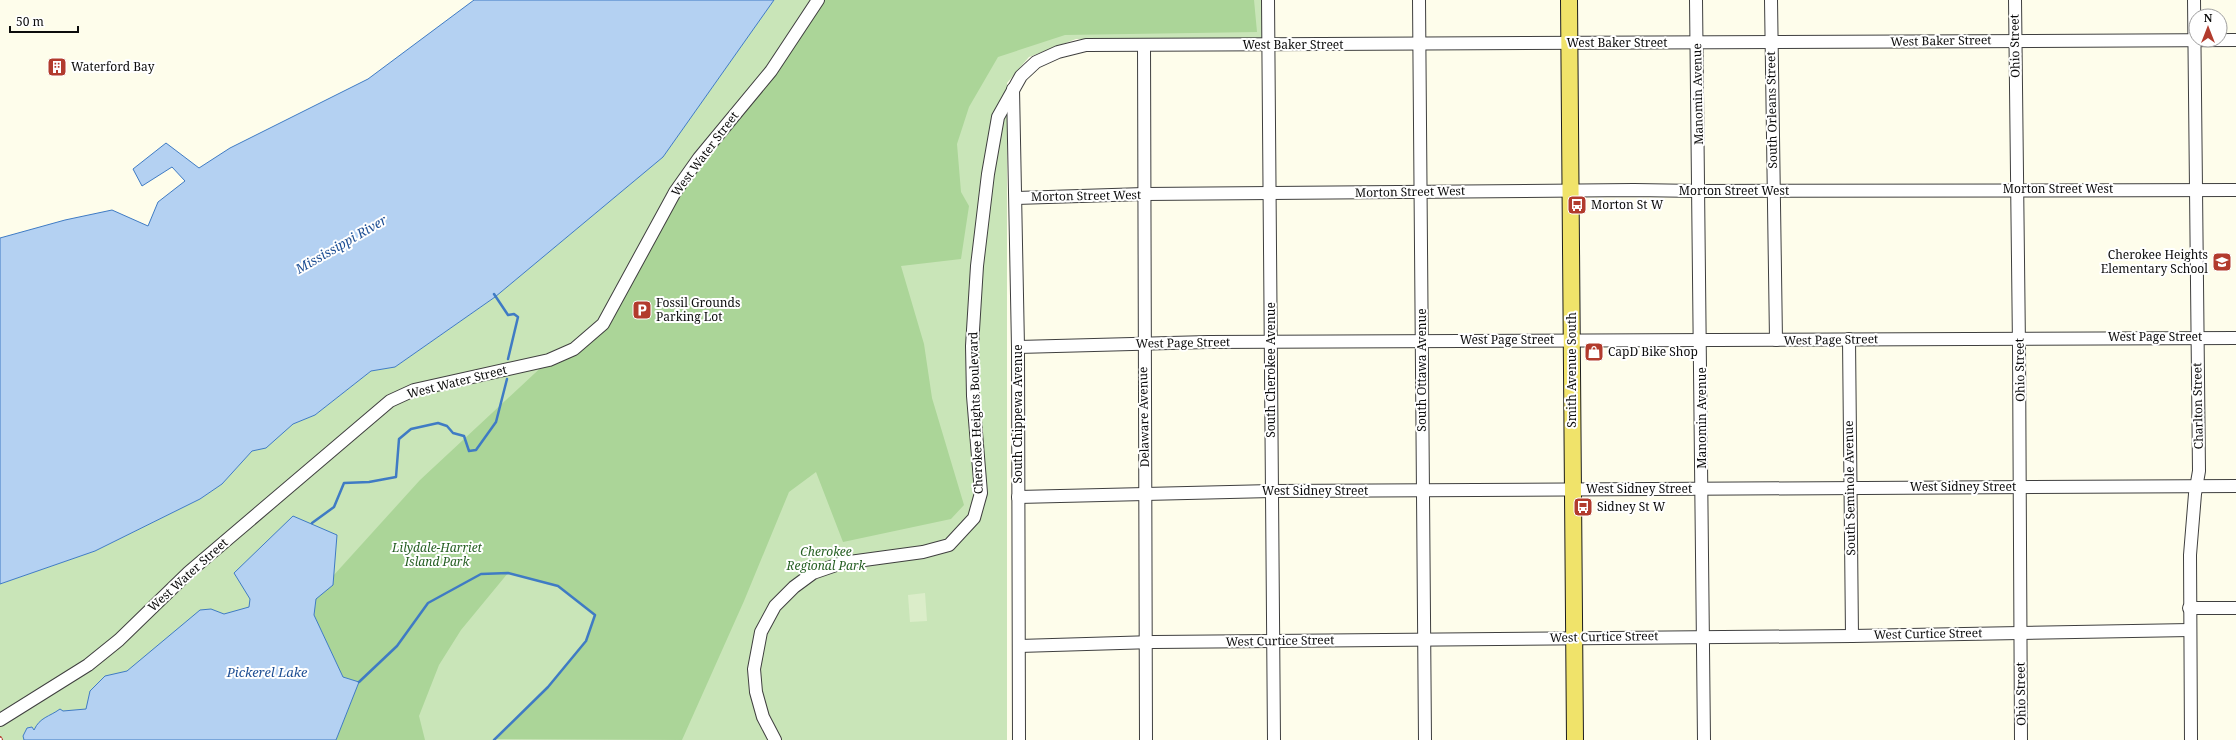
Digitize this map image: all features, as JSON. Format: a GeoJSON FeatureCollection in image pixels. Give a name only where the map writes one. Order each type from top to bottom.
{"type":"FeatureCollection","features":[{"type":"Feature","properties":{"kind":"main road","name":"Smith Avenue South"},"geometry":{"type":"LineString","coordinates":[[1569,0],[1575,740]]}},
{"type":"Feature","properties":{"kind":"street","name":"West Water Street"},"geometry":{"type":"LineString","coordinates":[[0,720],[88,665],[119,640],[189,572],[390,401],[414,390],[549,360],[574,349],[600,328],[612,311],[644,247],[675,192],[699,158],[771,71],[818,0]]}},
{"type":"Feature","properties":{"kind":"street","name":"South Cherokee Avenue"},"geometry":{"type":"LineString","coordinates":[[1268,0],[1269,193],[1272,342],[1274,740]]}},
{"type":"Feature","properties":{"kind":"street","name":"South Ottawa Avenue"},"geometry":{"type":"LineString","coordinates":[[1419,0],[1425,740]]}},
{"type":"Feature","properties":{"kind":"street","name":"Manomin Avenue"},"geometry":{"type":"LineString","coordinates":[[1696,0],[1701,341],[1704,740]]}},
{"type":"Feature","properties":{"kind":"street","name":"South Orleans Street"},"geometry":{"type":"LineString","coordinates":[[1771,0],[1776,340]]}},
{"type":"Feature","properties":{"kind":"street","name":"Ohio Street"},"geometry":{"type":"LineString","coordinates":[[2015,0],[2021,487],[2021,740]]}},
{"type":"Feature","properties":{"kind":"street","name":"West Baker Street"},"geometry":{"type":"LineString","coordinates":[[1013,88],[1021,76],[1036,62],[1058,52],[1086,46],[2188,40]]}},
{"type":"Feature","properties":{"kind":"street","name":"Delaware Avenue"},"geometry":{"type":"LineString","coordinates":[[1144,45],[1146,740]]}},
{"type":"Feature","properties":{"kind":"street","name":"Charlton Street"},"geometry":{"type":"LineString","coordinates":[[2191,740],[2190,555],[2196,485],[2199,471],[2196,337],[2197,190],[2194,48]]}},
{"type":"Feature","properties":{"kind":"street","name":"South Chippewa Avenue"},"geometry":{"type":"LineString","coordinates":[[1013,88],[1018,347],[1019,740]]}},
{"type":"Feature","properties":{"kind":"street","name":"Cherokee Heights Boulevard"},"geometry":{"type":"LineString","coordinates":[[775,740],[763,717],[756,692],[754,669],[761,632],[775,606],[794,587],[813,573],[842,563],[923,552],[949,545],[974,518],[981,493],[973,396],[972,346],[977,266],[988,174],[998,117],[1013,88]]}},
{"type":"Feature","properties":{"kind":"street","name":"Morton Street West"},"geometry":{"type":"LineString","coordinates":[[1016,198],[1144,194],[1570,191],[2018,189],[2236,190]]}},
{"type":"Feature","properties":{"kind":"street","name":"West Page Street"},"geometry":{"type":"LineString","coordinates":[[1018,347],[1144,343],[1272,342],[2236,338]]}},
{"type":"Feature","properties":{"kind":"street","name":"South Seminole Avenue"},"geometry":{"type":"LineString","coordinates":[[1848,339],[1852,636]]}},
{"type":"Feature","properties":{"kind":"street","name":"West Sidney Street"},"geometry":{"type":"LineString","coordinates":[[1018,497],[1145,492],[1423,491],[1573,488],[1702,489],[2196,485],[2236,486]]}},
{"type":"Feature","properties":{"kind":"street"},"geometry":{"type":"LineString","coordinates":[[2190,608],[2236,608]]}},
{"type":"Feature","properties":{"kind":"street","name":"West Curtice Street"},"geometry":{"type":"LineString","coordinates":[[1019,646],[1145,642],[1852,636],[2190,630]]}},
{"type":"Feature","properties":{"kind":"green space","name":"Lilydale-Harriet Island Park"},"geometry":{"type":"Polygon","coordinates":[[[774,0],[1263,0],[1264,38],[1076,39],[1029,57],[1007,83],[1007,740],[0,740],[0,584],[95,551],[200,499],[222,484],[252,451],[266,447],[293,424],[315,415],[371,371],[395,367],[495,297],[663,157],[774,0]]]}},
{"type":"Feature","properties":{"kind":"green space","name":"Cherokee Regional Park"},"geometry":{"type":"Polygon","coordinates":[[[820,0],[1254,0],[1257,32],[1065,35],[998,57],[969,107],[957,144],[961,192],[969,206],[961,259],[901,266],[924,344],[932,398],[964,505],[951,519],[843,542],[816,472],[789,492],[744,601],[682,740],[494,739],[548,687],[586,641],[595,615],[558,586],[508,573],[461,630],[439,665],[419,716],[425,740],[336,740],[359,682],[343,677],[314,615],[316,599],[333,576],[420,480],[549,360],[608,316],[665,207],[820,0]]]}},
{"type":"Feature","properties":{"kind":"green space"},"geometry":{"type":"Polygon","coordinates":[[[925,593],[927,621],[910,622],[908,595],[925,593]]]}},
{"type":"Feature","properties":{"kind":"water","name":"Mississippi River"},"geometry":{"type":"Polygon","coordinates":[[[474,0],[774,0],[663,157],[495,297],[395,367],[371,371],[315,415],[293,424],[266,448],[252,451],[222,484],[200,499],[95,551],[0,584],[0,238],[65,220],[112,210],[148,226],[158,202],[185,181],[172,167],[142,186],[133,169],[166,143],[199,168],[230,148],[368,79],[474,0]]]}},
{"type":"Feature","properties":{"kind":"water","name":"Pickerel Lake"},"geometry":{"type":"Polygon","coordinates":[[[293,516],[337,535],[333,585],[316,599],[314,615],[343,677],[359,682],[336,740],[24,740],[23,736],[27,728],[32,727],[34,730],[39,722],[60,709],[63,711],[86,709],[90,691],[105,676],[127,671],[200,610],[211,609],[224,614],[249,607],[250,599],[234,573],[293,516]]]}},
{"type":"Feature","properties":{"kind":"waterway"},"geometry":{"type":"LineString","coordinates":[[494,294],[508,315],[514,314],[518,317],[508,359]]}},
{"type":"Feature","properties":{"kind":"waterway"},"geometry":{"type":"LineString","coordinates":[[312,523],[334,507],[344,483],[369,482],[396,477],[399,439],[411,429],[438,423],[447,426],[453,433],[464,436],[469,451],[476,450],[496,422],[507,379]]}},
{"type":"Feature","properties":{"kind":"waterway"},"geometry":{"type":"LineString","coordinates":[[359,682],[397,646],[428,603],[481,574],[508,573],[558,586],[595,615],[586,641],[548,687],[494,740]]}},
{"type":"Feature","properties":{"kind":"place","name":"Waterford Bay"},"geometry":{"type":"Point","coordinates":[57,67]}},
{"type":"Feature","properties":{"kind":"place","name":"Morton St W"},"geometry":{"type":"Point","coordinates":[1577,205]}},
{"type":"Feature","properties":{"kind":"place","name":"Cherokee Heights Elementary School"},"geometry":{"type":"Point","coordinates":[2222,262]}},
{"type":"Feature","properties":{"kind":"place","name":"Fossil Grounds Parking Lot"},"geometry":{"type":"Point","coordinates":[642,310]}},
{"type":"Feature","properties":{"kind":"place","name":"CapD Bike Shop"},"geometry":{"type":"Point","coordinates":[1594,352]}},
{"type":"Feature","properties":{"kind":"place","name":"Sidney St W"},"geometry":{"type":"Point","coordinates":[1583,507]}}]}
